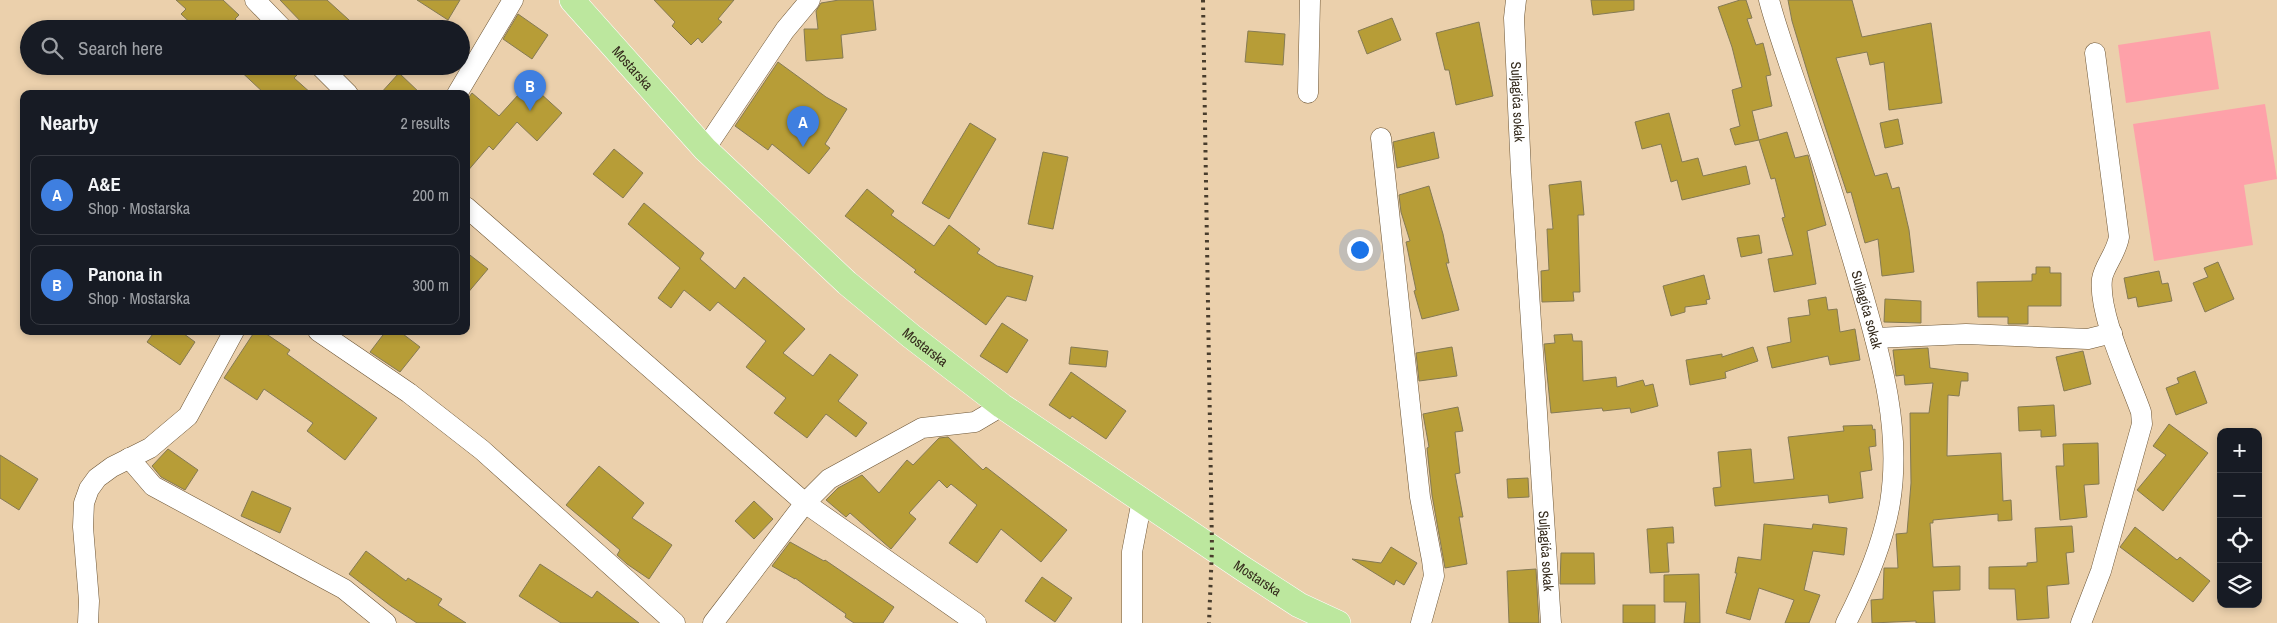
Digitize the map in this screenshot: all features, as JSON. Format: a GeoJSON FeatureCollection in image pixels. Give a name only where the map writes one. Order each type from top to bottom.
{"type":"FeatureCollection","features":[{"type":"Feature","properties":{"kind":"main road","name":"Mostarska"},"geometry":{"type":"LineString","coordinates":[[572,0],[705,149],[847,283],[1002,406],[1299,604],[1315,617],[1338,623]]}},
{"type":"Feature","properties":{"kind":"street"},"geometry":{"type":"LineString","coordinates":[[255,0],[274,20]]}},
{"type":"Feature","properties":{"kind":"street"},"geometry":{"type":"LineString","coordinates":[[470,72],[513,0]]}},
{"type":"Feature","properties":{"kind":"street"},"geometry":{"type":"LineString","coordinates":[[705,149],[785,30],[810,0]]}},
{"type":"Feature","properties":{"kind":"street"},"geometry":{"type":"LineString","coordinates":[[1308,93],[1310,0]]}},
{"type":"Feature","properties":{"kind":"street","name":"Suljagića sokak"},"geometry":{"type":"LineString","coordinates":[[1516,0],[1514,18],[1521,172],[1552,623]]}},
{"type":"Feature","properties":{"kind":"street","name":"Suljagića sokak"},"geometry":{"type":"LineString","coordinates":[[1769,0],[1834,197],[1875,338],[1892,415],[1894,468],[1890,503],[1882,535],[1862,593],[1846,623]]}},
{"type":"Feature","properties":{"kind":"street"},"geometry":{"type":"LineString","coordinates":[[2080,623],[2101,572],[2142,424],[2141,412],[2112,333],[2102,293],[2102,277],[2116,251],[2119,237],[2095,53]]}},
{"type":"Feature","properties":{"kind":"street"},"geometry":{"type":"LineString","coordinates":[[329,75],[344,90]]}},
{"type":"Feature","properties":{"kind":"street"},"geometry":{"type":"LineString","coordinates":[[459,90],[468,75]]}},
{"type":"Feature","properties":{"kind":"street"},"geometry":{"type":"LineString","coordinates":[[1381,138],[1420,497],[1434,576],[1421,623]]}},
{"type":"Feature","properties":{"kind":"street"},"geometry":{"type":"LineString","coordinates":[[470,210],[805,503],[976,623]]}},
{"type":"Feature","properties":{"kind":"street"},"geometry":{"type":"LineString","coordinates":[[1875,338],[1966,334],[2088,339],[2112,333]]}},
{"type":"Feature","properties":{"kind":"street"},"geometry":{"type":"LineString","coordinates":[[88,623],[89,601],[82,527],[84,503],[89,489],[97,478],[112,466],[150,448],[188,416],[232,335]]}},
{"type":"Feature","properties":{"kind":"street"},"geometry":{"type":"LineString","coordinates":[[324,335],[409,393],[482,450],[675,623]]}},
{"type":"Feature","properties":{"kind":"street"},"geometry":{"type":"LineString","coordinates":[[713,623],[805,503],[829,479],[922,428],[975,422],[1002,406]]}},
{"type":"Feature","properties":{"kind":"street"},"geometry":{"type":"LineString","coordinates":[[129,458],[153,486],[344,589],[386,623]]}},
{"type":"Feature","properties":{"kind":"street"},"geometry":{"type":"LineString","coordinates":[[1132,623],[1132,552],[1142,500]]}},
{"type":"Feature","properties":{"kind":"shaded area"},"geometry":{"type":"Polygon","coordinates":[[[2210,31],[2219,89],[2126,103],[2118,45],[2210,31]]]}},
{"type":"Feature","properties":{"kind":"shaded area"},"geometry":{"type":"Polygon","coordinates":[[[2265,104],[2277,179],[2244,185],[2253,245],[2154,261],[2133,124],[2265,104]]]}},
{"type":"Feature","properties":{"kind":"building"},"geometry":{"type":"Polygon","coordinates":[[[176,0],[223,0],[239,15],[236,20],[187,20],[181,14],[186,9],[176,0]]]}},
{"type":"Feature","properties":{"kind":"building"},"geometry":{"type":"Polygon","coordinates":[[[280,0],[327,0],[349,20],[299,20],[280,0]]]}},
{"type":"Feature","properties":{"kind":"building"},"geometry":{"type":"Polygon","coordinates":[[[417,0],[460,0],[448,20],[417,0]]]}},
{"type":"Feature","properties":{"kind":"building"},"geometry":{"type":"Polygon","coordinates":[[[654,0],[734,0],[718,19],[722,22],[702,43],[698,38],[691,45],[672,26],[675,22],[654,0]]]}},
{"type":"Feature","properties":{"kind":"building"},"geometry":{"type":"Polygon","coordinates":[[[839,0],[873,0],[876,30],[841,35],[843,58],[806,61],[804,29],[818,29],[816,11],[821,3],[839,0]]]}},
{"type":"Feature","properties":{"kind":"building"},"geometry":{"type":"Polygon","coordinates":[[[1591,0],[1634,0],[1634,10],[1593,15],[1591,0]]]}},
{"type":"Feature","properties":{"kind":"building"},"geometry":{"type":"Polygon","coordinates":[[[1746,0],[1752,18],[1747,19],[1756,45],[1763,43],[1771,75],[1766,76],[1772,106],[1752,111],[1759,140],[1735,145],[1730,129],[1740,126],[1732,90],[1742,87],[1732,47],[1718,7],[1746,0]]]}},
{"type":"Feature","properties":{"kind":"building"},"geometry":{"type":"Polygon","coordinates":[[[1788,0],[1852,0],[1862,37],[1931,23],[1942,103],[1889,110],[1884,62],[1870,65],[1867,52],[1836,58],[1875,176],[1887,173],[1892,189],[1899,187],[1909,230],[1914,272],[1882,276],[1878,239],[1865,243],[1851,192],[1847,193],[1811,84],[1792,21],[1788,0]]]}},
{"type":"Feature","properties":{"kind":"building"},"geometry":{"type":"Polygon","coordinates":[[[518,14],[548,35],[532,59],[503,39],[518,14]]]}},
{"type":"Feature","properties":{"kind":"building"},"geometry":{"type":"Polygon","coordinates":[[[1392,18],[1401,40],[1367,54],[1358,31],[1392,18]]]}},
{"type":"Feature","properties":{"kind":"building"},"geometry":{"type":"Polygon","coordinates":[[[1479,22],[1493,96],[1456,105],[1449,70],[1445,70],[1436,33],[1479,22]]]}},
{"type":"Feature","properties":{"kind":"building"},"geometry":{"type":"Polygon","coordinates":[[[1248,31],[1285,34],[1283,65],[1245,62],[1248,31]]]}},
{"type":"Feature","properties":{"kind":"building"},"geometry":{"type":"Polygon","coordinates":[[[778,62],[826,97],[847,109],[825,144],[830,148],[809,174],[772,144],[768,150],[735,126],[778,62]]]}},
{"type":"Feature","properties":{"kind":"building"},"geometry":{"type":"Polygon","coordinates":[[[245,75],[297,75],[294,78],[308,90],[261,90],[245,75]]]}},
{"type":"Feature","properties":{"kind":"building"},"geometry":{"type":"Polygon","coordinates":[[[397,75],[401,75],[417,90],[384,90],[397,75]]]}},
{"type":"Feature","properties":{"kind":"building"},"geometry":{"type":"Polygon","coordinates":[[[529,83],[562,113],[537,141],[517,122],[493,150],[489,146],[470,168],[470,96],[472,93],[499,116],[529,83]]]}},
{"type":"Feature","properties":{"kind":"building"},"geometry":{"type":"Polygon","coordinates":[[[1669,113],[1682,162],[1698,158],[1703,176],[1746,166],[1750,184],[1682,200],[1677,180],[1671,182],[1661,144],[1642,149],[1635,122],[1669,113]]]}},
{"type":"Feature","properties":{"kind":"building"},"geometry":{"type":"Polygon","coordinates":[[[1898,119],[1903,144],[1885,148],[1880,123],[1898,119]]]}},
{"type":"Feature","properties":{"kind":"building"},"geometry":{"type":"Polygon","coordinates":[[[970,123],[996,139],[949,219],[922,203],[970,123]]]}},
{"type":"Feature","properties":{"kind":"building"},"geometry":{"type":"Polygon","coordinates":[[[1434,132],[1439,158],[1397,168],[1393,142],[1434,132]]]}},
{"type":"Feature","properties":{"kind":"building"},"geometry":{"type":"Polygon","coordinates":[[[1787,132],[1795,158],[1808,155],[1826,225],[1807,231],[1816,284],[1774,292],[1768,259],[1793,255],[1782,218],[1785,217],[1775,178],[1771,179],[1759,140],[1787,132]]]}},
{"type":"Feature","properties":{"kind":"building"},"geometry":{"type":"Polygon","coordinates":[[[614,149],[643,173],[623,198],[593,174],[614,149]]]}},
{"type":"Feature","properties":{"kind":"building"},"geometry":{"type":"Polygon","coordinates":[[[1043,152],[1068,157],[1053,229],[1028,224],[1043,152]]]}},
{"type":"Feature","properties":{"kind":"building"},"geometry":{"type":"Polygon","coordinates":[[[1581,181],[1584,215],[1578,215],[1580,292],[1573,292],[1574,301],[1542,302],[1541,271],[1549,270],[1547,229],[1553,229],[1549,185],[1581,181]]]}},
{"type":"Feature","properties":{"kind":"building"},"geometry":{"type":"Polygon","coordinates":[[[1429,186],[1443,234],[1449,263],[1446,263],[1459,310],[1422,319],[1414,291],[1416,290],[1406,242],[1410,241],[1401,212],[1399,195],[1429,186]]]}},
{"type":"Feature","properties":{"kind":"building"},"geometry":{"type":"Polygon","coordinates":[[[867,189],[894,211],[891,215],[934,246],[949,225],[980,249],[977,253],[997,266],[1033,276],[1026,301],[1007,296],[986,325],[914,272],[916,270],[845,216],[867,189]]]}},
{"type":"Feature","properties":{"kind":"building"},"geometry":{"type":"Polygon","coordinates":[[[644,203],[704,253],[700,259],[735,289],[744,277],[805,329],[783,353],[813,376],[830,354],[858,375],[838,401],[867,423],[856,437],[826,414],[807,438],[774,413],[786,398],[746,367],[766,341],[718,302],[710,311],[684,290],[671,308],[658,298],[680,268],[628,224],[644,203]]]}},
{"type":"Feature","properties":{"kind":"building"},"geometry":{"type":"Polygon","coordinates":[[[1759,235],[1762,253],[1741,257],[1737,238],[1759,235]]]}},
{"type":"Feature","properties":{"kind":"building"},"geometry":{"type":"Polygon","coordinates":[[[470,255],[488,269],[470,290],[470,255]]]}},
{"type":"Feature","properties":{"kind":"building"},"geometry":{"type":"Polygon","coordinates":[[[2218,262],[2234,299],[2205,312],[2193,283],[2208,277],[2204,268],[2218,262]]]}},
{"type":"Feature","properties":{"kind":"building"},"geometry":{"type":"Polygon","coordinates":[[[2036,267],[2050,267],[2050,273],[2061,273],[2061,306],[2028,306],[2028,324],[2008,324],[2008,317],[1978,317],[1977,282],[2032,281],[2032,274],[2036,274],[2036,267]]]}},
{"type":"Feature","properties":{"kind":"building"},"geometry":{"type":"Polygon","coordinates":[[[2159,271],[2162,284],[2168,283],[2172,301],[2138,307],[2136,297],[2128,299],[2124,278],[2159,271]]]}},
{"type":"Feature","properties":{"kind":"building"},"geometry":{"type":"Polygon","coordinates":[[[1704,275],[1710,299],[1706,300],[1707,304],[1685,307],[1685,312],[1671,316],[1663,286],[1704,275]]]}},
{"type":"Feature","properties":{"kind":"building"},"geometry":{"type":"Polygon","coordinates":[[[1826,297],[1828,310],[1837,309],[1840,332],[1855,329],[1860,360],[1830,365],[1828,356],[1772,368],[1767,347],[1791,342],[1788,318],[1810,315],[1808,300],[1826,297]]]}},
{"type":"Feature","properties":{"kind":"building"},"geometry":{"type":"Polygon","coordinates":[[[1885,299],[1921,301],[1921,323],[1884,322],[1885,299]]]}},
{"type":"Feature","properties":{"kind":"building"},"geometry":{"type":"Polygon","coordinates":[[[1002,323],[1028,340],[1007,373],[980,356],[1002,323]]]}},
{"type":"Feature","properties":{"kind":"building"},"geometry":{"type":"Polygon","coordinates":[[[1572,334],[1573,341],[1582,341],[1583,381],[1616,377],[1617,387],[1643,380],[1645,386],[1653,384],[1658,406],[1631,413],[1630,408],[1603,411],[1602,408],[1551,413],[1544,344],[1555,343],[1554,335],[1572,334]]]}},
{"type":"Feature","properties":{"kind":"building"},"geometry":{"type":"Polygon","coordinates":[[[152,335],[185,335],[195,342],[180,365],[147,342],[152,335]]]}},
{"type":"Feature","properties":{"kind":"building"},"geometry":{"type":"Polygon","coordinates":[[[252,335],[268,335],[290,350],[287,354],[377,418],[345,460],[307,431],[313,423],[264,389],[257,400],[224,378],[252,335]]]}},
{"type":"Feature","properties":{"kind":"building"},"geometry":{"type":"Polygon","coordinates":[[[383,335],[404,335],[420,347],[400,372],[370,352],[383,335]]]}},
{"type":"Feature","properties":{"kind":"building"},"geometry":{"type":"Polygon","coordinates":[[[1071,347],[1108,351],[1106,367],[1069,364],[1071,347]]]}},
{"type":"Feature","properties":{"kind":"building"},"geometry":{"type":"Polygon","coordinates":[[[1452,347],[1457,376],[1419,381],[1416,353],[1452,347]]]}},
{"type":"Feature","properties":{"kind":"building"},"geometry":{"type":"Polygon","coordinates":[[[1753,347],[1758,361],[1725,372],[1726,378],[1690,385],[1686,360],[1722,354],[1722,357],[1753,347]]]}},
{"type":"Feature","properties":{"kind":"building"},"geometry":{"type":"Polygon","coordinates":[[[1928,348],[1930,368],[1968,373],[1968,381],[1961,381],[1959,396],[1948,395],[1947,456],[2001,453],[2003,501],[2011,500],[2012,520],[1998,521],[1998,514],[1933,520],[1933,523],[1930,523],[1933,567],[1960,566],[1960,590],[1933,591],[1935,623],[1916,623],[1916,621],[1872,623],[1871,600],[1883,599],[1884,568],[1898,568],[1896,534],[1907,533],[1911,483],[1910,413],[1929,413],[1933,383],[1905,385],[1904,375],[1896,376],[1893,350],[1928,348]]]}},
{"type":"Feature","properties":{"kind":"building"},"geometry":{"type":"Polygon","coordinates":[[[2083,351],[2091,384],[2064,391],[2056,357],[2083,351]]]}},
{"type":"Feature","properties":{"kind":"building"},"geometry":{"type":"Polygon","coordinates":[[[2195,371],[2207,403],[2176,415],[2166,388],[2179,383],[2177,378],[2195,371]]]}},
{"type":"Feature","properties":{"kind":"building"},"geometry":{"type":"Polygon","coordinates":[[[1071,372],[1126,411],[1106,439],[1072,416],[1070,419],[1049,405],[1071,372]]]}},
{"type":"Feature","properties":{"kind":"building"},"geometry":{"type":"Polygon","coordinates":[[[2054,405],[2056,436],[2041,437],[2041,430],[2019,431],[2018,407],[2054,405]]]}},
{"type":"Feature","properties":{"kind":"building"},"geometry":{"type":"Polygon","coordinates":[[[1458,407],[1463,431],[1455,432],[1460,473],[1455,474],[1463,517],[1459,517],[1467,564],[1445,568],[1432,495],[1427,448],[1429,447],[1423,414],[1458,407]]]}},
{"type":"Feature","properties":{"kind":"building"},"geometry":{"type":"Polygon","coordinates":[[[2169,424],[2208,453],[2163,511],[2137,490],[2166,455],[2153,446],[2169,424]]]}},
{"type":"Feature","properties":{"kind":"building"},"geometry":{"type":"Polygon","coordinates":[[[1872,425],[1873,430],[1875,429],[1876,446],[1869,447],[1872,470],[1860,472],[1863,498],[1829,503],[1828,495],[1715,506],[1713,488],[1721,487],[1718,452],[1751,449],[1754,483],[1794,479],[1788,437],[1844,431],[1843,426],[1872,425]]]}},
{"type":"Feature","properties":{"kind":"building"},"geometry":{"type":"Polygon","coordinates":[[[948,437],[983,470],[986,467],[1067,530],[1041,562],[1001,529],[977,563],[949,543],[977,505],[951,484],[947,488],[939,480],[909,513],[916,519],[891,549],[850,513],[846,517],[826,500],[838,488],[862,475],[879,493],[907,460],[913,465],[939,438],[948,437]]]}},
{"type":"Feature","properties":{"kind":"building"},"geometry":{"type":"Polygon","coordinates":[[[2098,443],[2099,484],[2084,485],[2087,517],[2060,520],[2056,466],[2064,466],[2063,444],[2098,443]]]}},
{"type":"Feature","properties":{"kind":"building"},"geometry":{"type":"Polygon","coordinates":[[[168,449],[198,470],[185,490],[161,477],[152,466],[168,449]]]}},
{"type":"Feature","properties":{"kind":"building"},"geometry":{"type":"Polygon","coordinates":[[[0,455],[38,479],[19,510],[0,498],[0,455]]]}},
{"type":"Feature","properties":{"kind":"building"},"geometry":{"type":"Polygon","coordinates":[[[599,466],[644,503],[632,518],[672,545],[649,579],[627,564],[617,555],[620,550],[566,505],[599,466]]]}},
{"type":"Feature","properties":{"kind":"building"},"geometry":{"type":"Polygon","coordinates":[[[1528,478],[1529,497],[1508,498],[1507,479],[1528,478]]]}},
{"type":"Feature","properties":{"kind":"building"},"geometry":{"type":"Polygon","coordinates":[[[252,491],[291,508],[280,533],[241,516],[252,491]]]}},
{"type":"Feature","properties":{"kind":"building"},"geometry":{"type":"Polygon","coordinates":[[[754,501],[773,519],[754,539],[735,521],[754,501]]]}},
{"type":"Feature","properties":{"kind":"building"},"geometry":{"type":"Polygon","coordinates":[[[1764,524],[1812,529],[1813,524],[1847,528],[1844,555],[1813,551],[1804,590],[1820,595],[1809,623],[1785,623],[1794,600],[1759,588],[1750,620],[1726,613],[1737,573],[1735,573],[1738,557],[1761,560],[1764,524]]]}},
{"type":"Feature","properties":{"kind":"building"},"geometry":{"type":"Polygon","coordinates":[[[2072,526],[2074,552],[2066,553],[2069,584],[2047,586],[2049,618],[2017,620],[2015,589],[1989,589],[1989,567],[2027,566],[2027,563],[2037,562],[2035,528],[2072,526]]]}},
{"type":"Feature","properties":{"kind":"building"},"geometry":{"type":"Polygon","coordinates":[[[1673,527],[1674,543],[1667,543],[1669,572],[1650,573],[1647,529],[1673,527]]]}},
{"type":"Feature","properties":{"kind":"building"},"geometry":{"type":"Polygon","coordinates":[[[2135,527],[2177,560],[2180,557],[2210,581],[2193,602],[2120,547],[2135,527]]]}},
{"type":"Feature","properties":{"kind":"building"},"geometry":{"type":"Polygon","coordinates":[[[790,542],[825,560],[894,607],[883,623],[854,623],[845,617],[846,614],[795,578],[772,566],[790,542]]]}},
{"type":"Feature","properties":{"kind":"building"},"geometry":{"type":"Polygon","coordinates":[[[1391,547],[1417,563],[1404,585],[1396,580],[1394,585],[1352,559],[1381,563],[1391,547]]]}},
{"type":"Feature","properties":{"kind":"building"},"geometry":{"type":"Polygon","coordinates":[[[366,551],[406,581],[408,578],[442,599],[438,605],[466,623],[417,623],[391,606],[349,574],[366,551]]]}},
{"type":"Feature","properties":{"kind":"building"},"geometry":{"type":"Polygon","coordinates":[[[1561,553],[1594,553],[1595,584],[1560,584],[1561,553]]]}},
{"type":"Feature","properties":{"kind":"building"},"geometry":{"type":"Polygon","coordinates":[[[540,564],[592,598],[597,591],[639,623],[561,623],[519,596],[540,564]]]}},
{"type":"Feature","properties":{"kind":"building"},"geometry":{"type":"Polygon","coordinates":[[[1536,569],[1539,623],[1509,623],[1507,571],[1536,569]]]}},
{"type":"Feature","properties":{"kind":"building"},"geometry":{"type":"Polygon","coordinates":[[[1699,574],[1700,623],[1684,623],[1686,602],[1664,602],[1664,575],[1699,574]]]}},
{"type":"Feature","properties":{"kind":"building"},"geometry":{"type":"Polygon","coordinates":[[[1042,577],[1072,598],[1055,622],[1025,601],[1042,577]]]}},
{"type":"Feature","properties":{"kind":"building"},"geometry":{"type":"Polygon","coordinates":[[[1623,605],[1655,605],[1655,623],[1623,623],[1623,605]]]}},
{"type":"Feature","properties":{"kind":"railway"},"geometry":{"type":"LineString","coordinates":[[1203,0],[1212,548],[1209,623]]}},
{"type":"Feature","properties":{"kind":"place","name":"Panona in"},"geometry":{"type":"Point","coordinates":[530,111]}},
{"type":"Feature","properties":{"kind":"place","name":"A&E"},"geometry":{"type":"Point","coordinates":[803,147]}}]}
